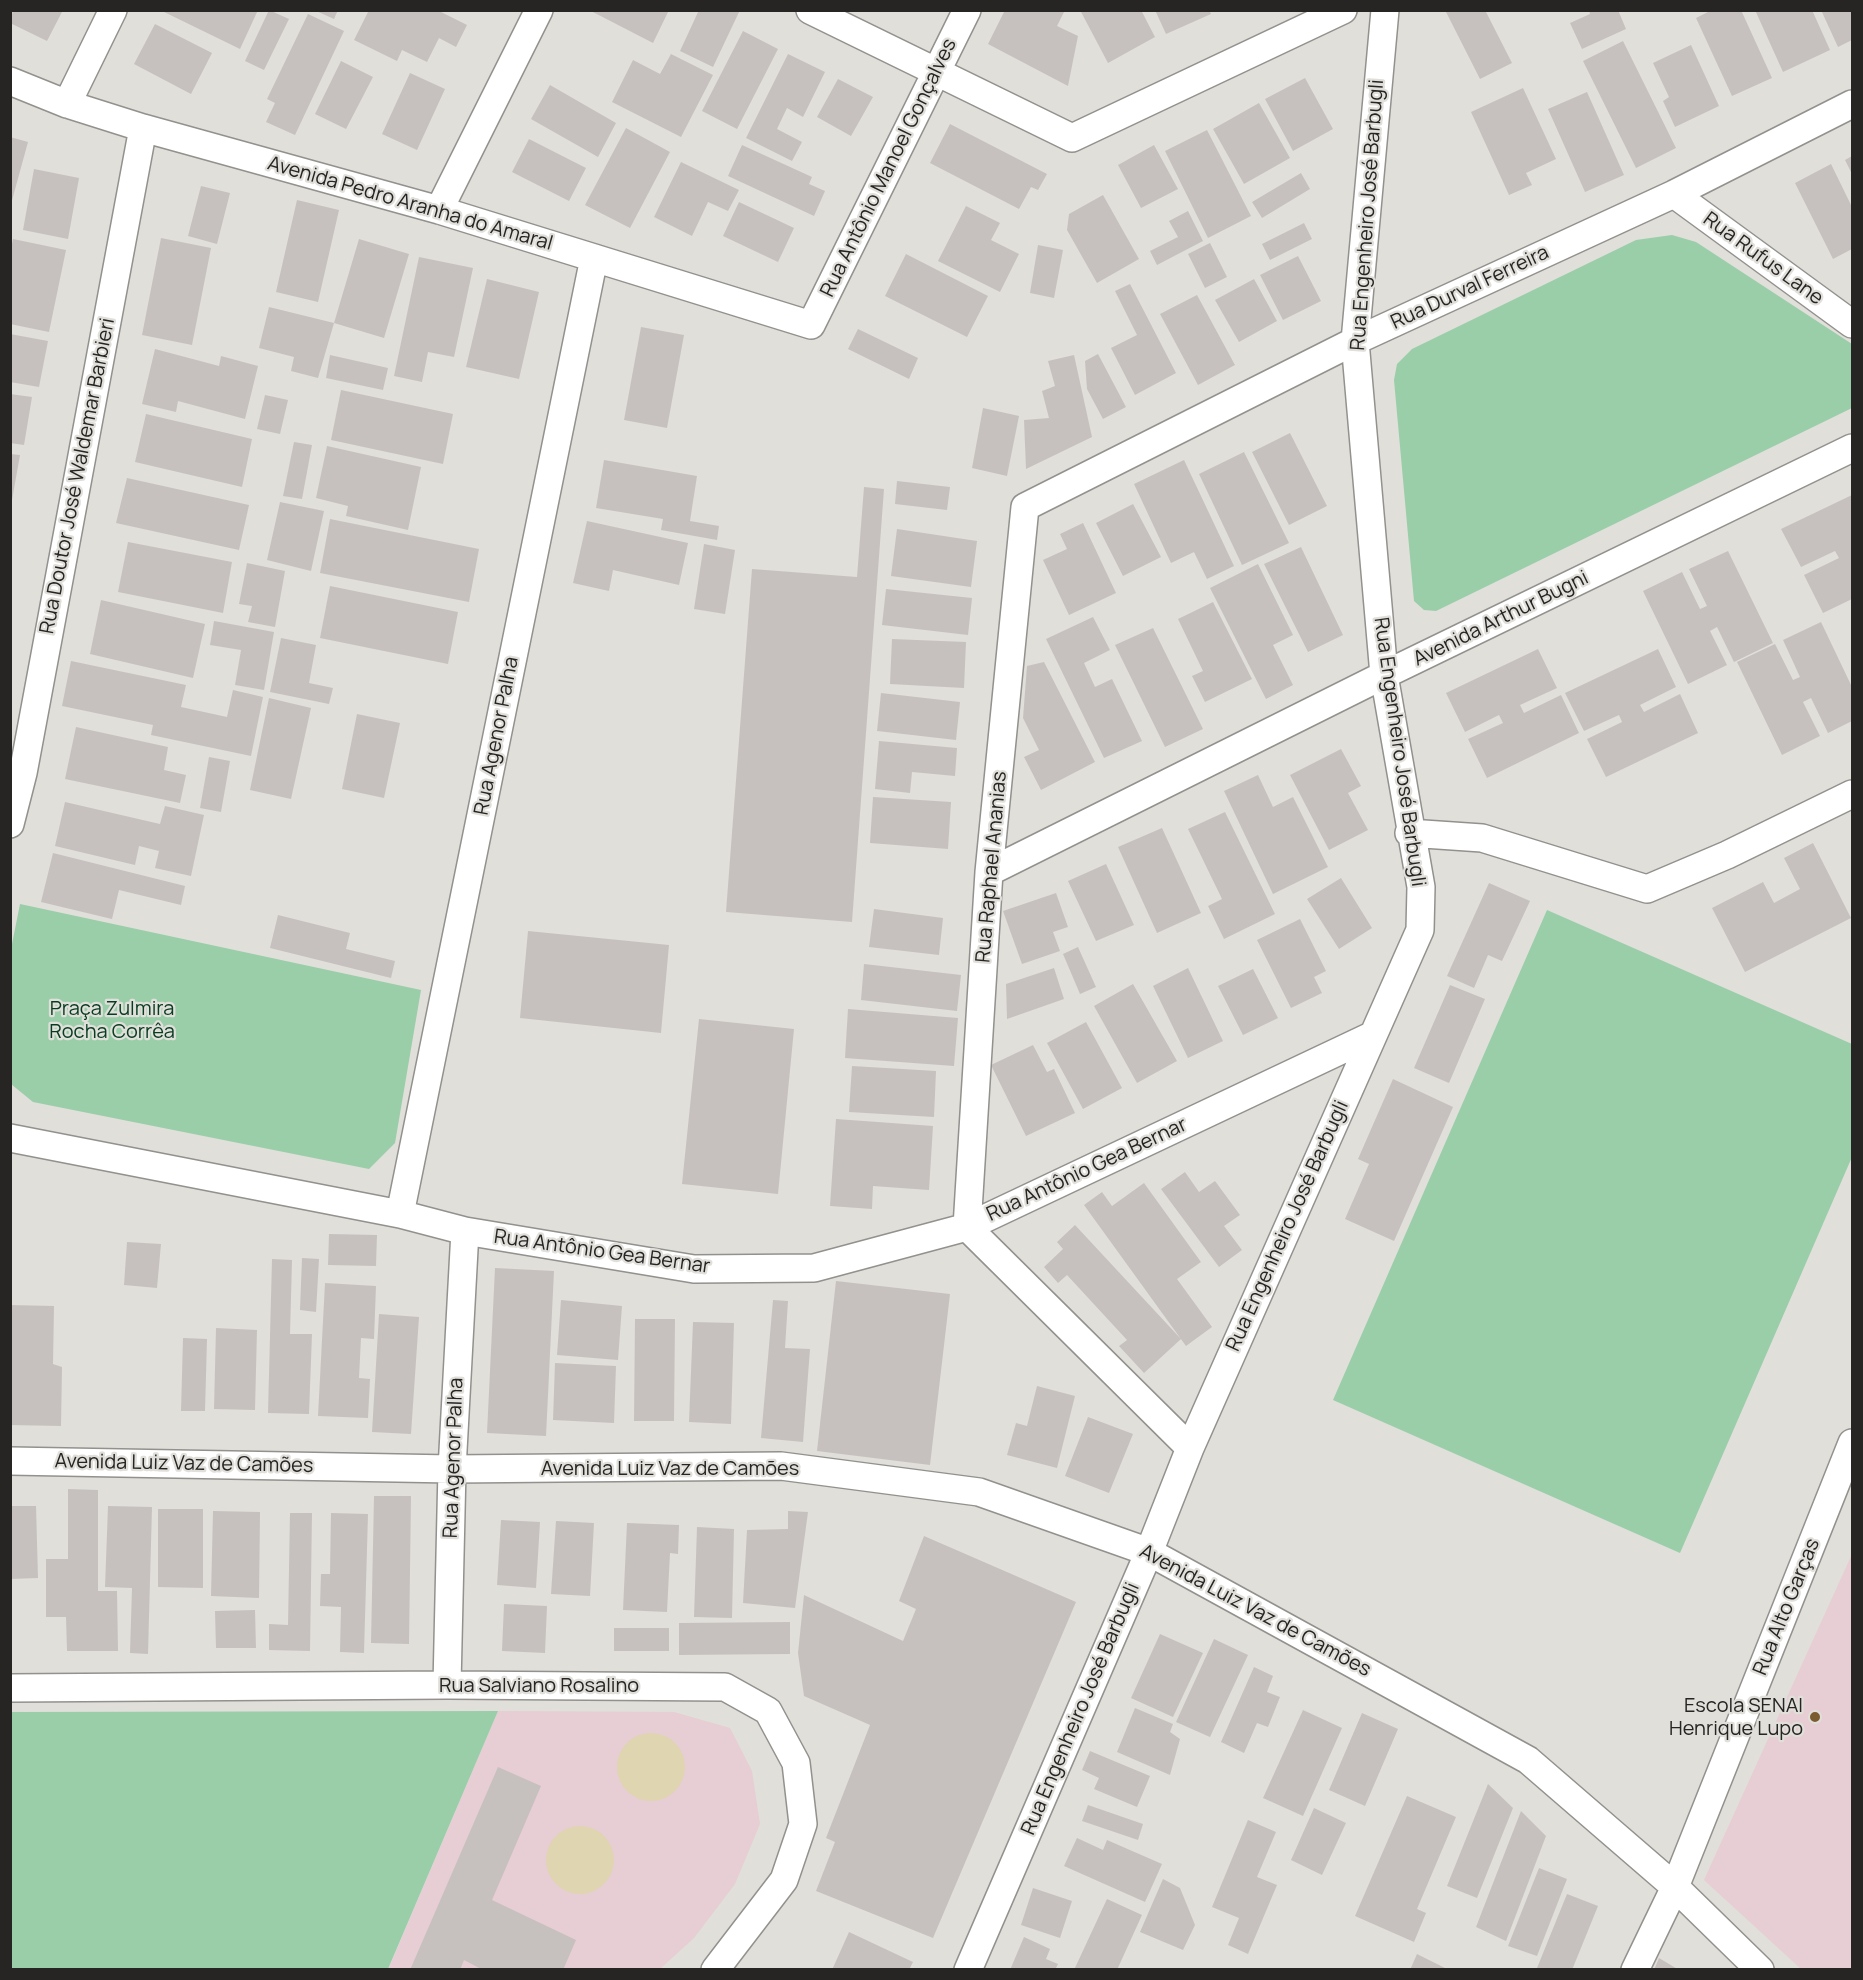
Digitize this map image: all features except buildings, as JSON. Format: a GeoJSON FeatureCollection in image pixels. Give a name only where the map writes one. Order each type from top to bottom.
{"type":"FeatureCollection","features":[{"type":"Feature","properties":{"kind":"street"},"geometry":{"type":"LineString","coordinates":[[67,104],[113,10]]}},
{"type":"Feature","properties":{"kind":"street"},"geometry":{"type":"LineString","coordinates":[[439,210],[539,10]]}},
{"type":"Feature","properties":{"kind":"street"},"geometry":{"type":"LineString","coordinates":[[810,10],[1072,138],[1343,10]]}},
{"type":"Feature","properties":{"kind":"street","name":"Rua Antônio Manoel Gonçalves"},"geometry":{"type":"LineString","coordinates":[[811,325],[967,10]]}},
{"type":"Feature","properties":{"kind":"street","name":"Rua Engenheiro José Barbugli"},"geometry":{"type":"LineString","coordinates":[[968,1970],[1149,1552],[1190,1448],[1420,930],[1421,887],[1409,833],[1384,675],[1355,341],[1384,10]]}},
{"type":"Feature","properties":{"kind":"street","name":"Avenida Pedro Aranha do Amaral"},"geometry":{"type":"LineString","coordinates":[[10,81],[67,104],[143,128],[439,210],[811,325]]}},
{"type":"Feature","properties":{"kind":"street","name":"Rua Durval Ferreira"},"geometry":{"type":"LineString","coordinates":[[1025,507],[1355,341],[1674,194],[1852,104]]}},
{"type":"Feature","properties":{"kind":"street","name":"Rua Doutor José Waldemar Barbieri"},"geometry":{"type":"LineString","coordinates":[[10,824],[23,772],[143,128]]}},
{"type":"Feature","properties":{"kind":"street","name":"Rua Rufus Lane"},"geometry":{"type":"LineString","coordinates":[[1674,194],[1852,324]]}},
{"type":"Feature","properties":{"kind":"street","name":"Rua Agenor Palha"},"geometry":{"type":"LineString","coordinates":[[400,1214],[594,258]]}},
{"type":"Feature","properties":{"kind":"street","name":"Avenida Arthur Bugni"},"geometry":{"type":"LineString","coordinates":[[989,872],[1384,675],[1852,448]]}},
{"type":"Feature","properties":{"kind":"street","name":"Rua Raphael Ananias"},"geometry":{"type":"LineString","coordinates":[[967,1227],[989,872],[1025,507]]}},
{"type":"Feature","properties":{"kind":"street"},"geometry":{"type":"LineString","coordinates":[[1409,833],[1482,838],[1647,889],[1727,855],[1852,794]]}},
{"type":"Feature","properties":{"kind":"street","name":"Rua Antônio Gea Bernar"},"geometry":{"type":"LineString","coordinates":[[10,1138],[400,1214],[465,1232],[694,1269],[814,1268],[967,1227],[1371,1036]]}},
{"type":"Feature","properties":{"kind":"street"},"geometry":{"type":"LineString","coordinates":[[967,1227],[1190,1448]]}},
{"type":"Feature","properties":{"kind":"street","name":"Rua Agenor Palha"},"geometry":{"type":"LineString","coordinates":[[447,1685],[452,1469],[465,1232]]}},
{"type":"Feature","properties":{"kind":"street","name":"Rua Alto Garças"},"geometry":{"type":"LineString","coordinates":[[1635,1970],[1675,1887],[1852,1443]]}},
{"type":"Feature","properties":{"kind":"street","name":"Avenida Luiz Vaz de Camões"},"geometry":{"type":"LineString","coordinates":[[10,1461],[452,1469],[781,1466],[979,1492],[1149,1552],[1528,1760],[1675,1887],[1760,1970]]}},
{"type":"Feature","properties":{"kind":"street","name":"Rua Salviano Rosalino"},"geometry":{"type":"LineString","coordinates":[[10,1688],[447,1685],[725,1687],[768,1711],[796,1763],[803,1824],[784,1880],[715,1970]]}},
{"type":"Feature","properties":{"kind":"shaded area","name":"Escola SENAI Henrique Lupo"},"geometry":{"type":"Polygon","coordinates":[[[1852,1554],[1852,1969],[1801,1969],[1704,1880],[1852,1554]]]}},
{"type":"Feature","properties":{"kind":"shaded area"},"geometry":{"type":"Polygon","coordinates":[[[498,1711],[674,1712],[730,1728],[752,1771],[760,1824],[735,1884],[694,1938],[660,1969],[388,1970],[498,1711]]]}},
{"type":"Feature","properties":{"kind":"green space"},"geometry":{"type":"Polygon","coordinates":[[[1672,235],[1696,242],[1852,344],[1852,408],[1436,611],[1424,610],[1414,601],[1394,380],[1397,364],[1412,349],[1636,240],[1672,235]]]}},
{"type":"Feature","properties":{"kind":"green space","name":"Praça Zulmira Rocha Corrêa"},"geometry":{"type":"Polygon","coordinates":[[[20,904],[421,990],[395,1143],[369,1169],[33,1102],[11,1084],[11,949],[20,904]]]}},
{"type":"Feature","properties":{"kind":"green space"},"geometry":{"type":"Polygon","coordinates":[[[1547,910],[1852,1044],[1852,1157],[1680,1553],[1333,1400],[1547,910]]]}},
{"type":"Feature","properties":{"kind":"green space"},"geometry":{"type":"Polygon","coordinates":[[[498,1711],[388,1969],[11,1969],[11,1712],[498,1711]]]}},
{"type":"Feature","properties":{"kind":"sand"},"geometry":{"type":"Polygon","coordinates":[[[644,1733],[658,1733],[670,1738],[680,1748],[685,1767],[680,1786],[670,1796],[658,1801],[644,1801],[632,1796],[622,1786],[617,1774],[617,1760],[622,1748],[632,1738],[644,1733]]]}},
{"type":"Feature","properties":{"kind":"sand"},"geometry":{"type":"Polygon","coordinates":[[[573,1826],[587,1826],[599,1831],[609,1841],[614,1860],[609,1879],[599,1889],[587,1894],[573,1894],[561,1889],[551,1879],[546,1867],[546,1853],[551,1841],[561,1831],[573,1826]]]}},
{"type":"Feature","properties":{"kind":"place","name":"Escola SENAI Henrique Lupo"},"geometry":{"type":"Point","coordinates":[1815,1717]}}]}
